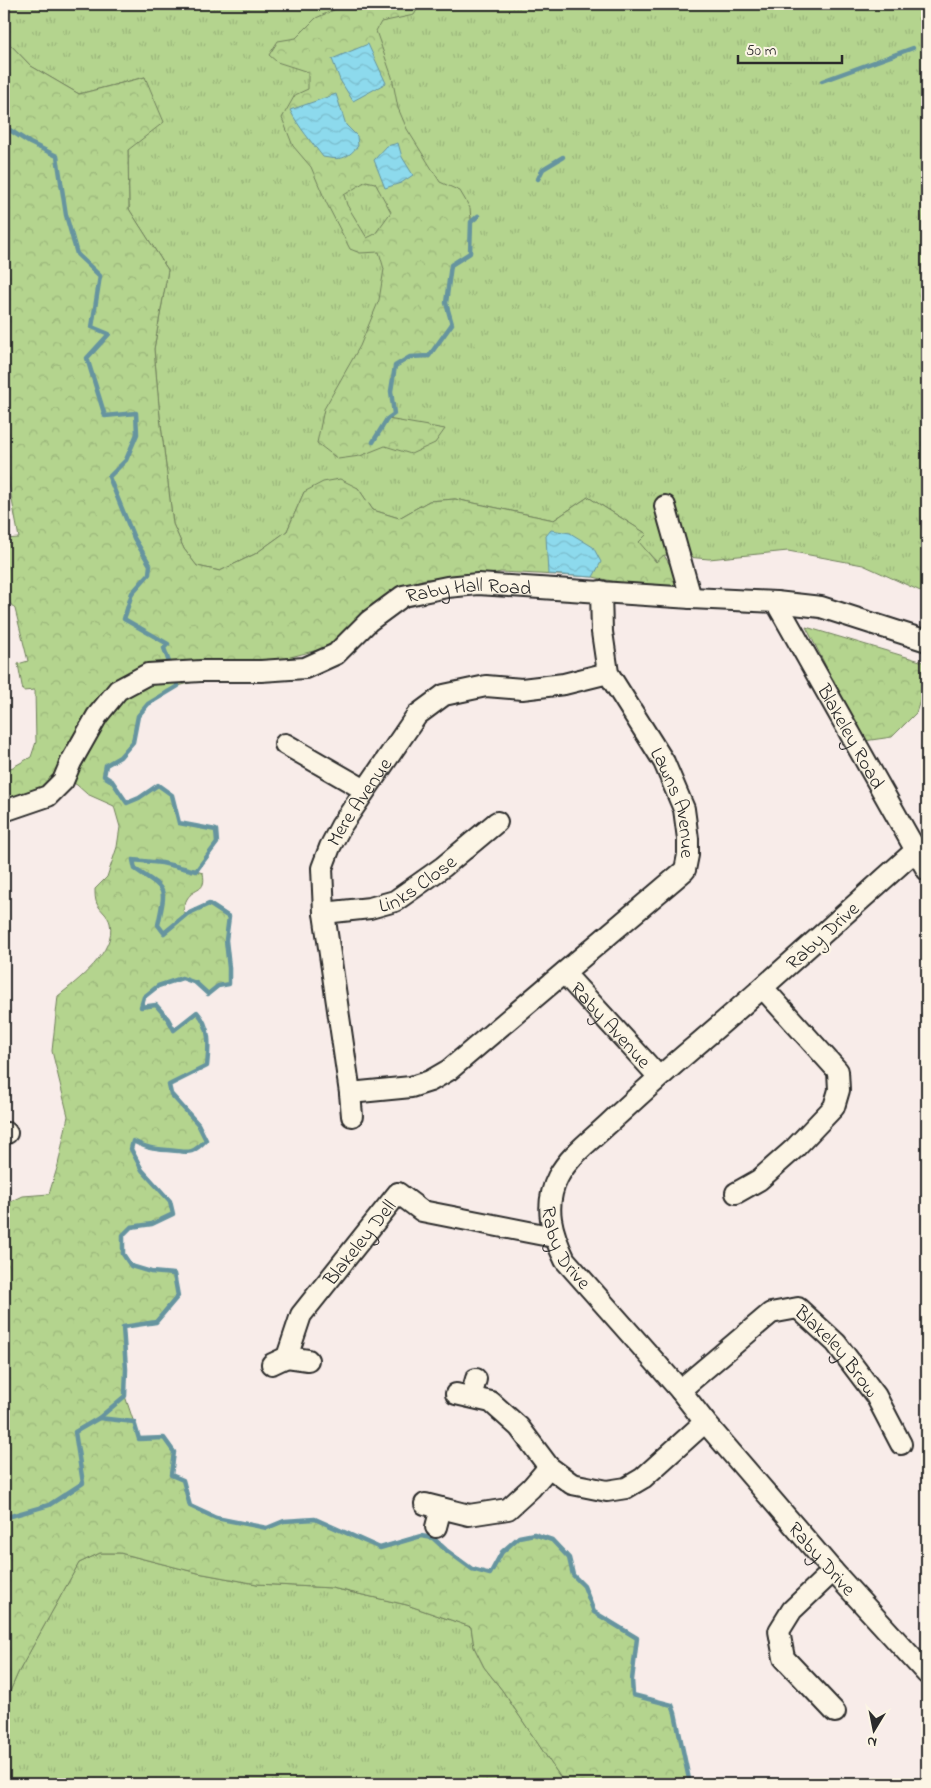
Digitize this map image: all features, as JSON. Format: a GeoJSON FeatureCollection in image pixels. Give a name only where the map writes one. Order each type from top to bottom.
{"type":"FeatureCollection","features":[{"type":"Feature","properties":{"kind":"street"},"geometry":{"type":"LineString","coordinates":[[665,506],[691,598]]}},
{"type":"Feature","properties":{"kind":"street","name":"Raby Hall Road"},"geometry":{"type":"LineString","coordinates":[[4,811],[48,796],[63,781],[97,716],[118,690],[148,674],[201,670],[261,671],[305,668],[336,654],[369,621],[403,596],[447,587],[478,584],[776,602],[821,608],[927,641]]}},
{"type":"Feature","properties":{"kind":"street","name":"Lawns Avenue"},"geometry":{"type":"LineString","coordinates":[[564,973],[685,870],[688,855],[684,808],[677,790],[664,762],[608,673],[602,632],[601,592]]}},
{"type":"Feature","properties":{"kind":"street","name":"Blakeley Road"},"geometry":{"type":"LineString","coordinates":[[776,602],[927,870]]}},
{"type":"Feature","properties":{"kind":"street","name":"Mere Avenue"},"geometry":{"type":"LineString","coordinates":[[352,1116],[324,913],[322,868],[341,826],[417,715],[444,695],[486,686],[522,689],[564,684],[608,673]]}},
{"type":"Feature","properties":{"kind":"street"},"geometry":{"type":"LineString","coordinates":[[285,744],[365,790]]}},
{"type":"Feature","properties":{"kind":"street","name":"Links Close"},"geometry":{"type":"LineString","coordinates":[[324,913],[370,908],[395,900],[443,867],[497,822]]}},
{"type":"Feature","properties":{"kind":"street","name":"Raby Drive"},"geometry":{"type":"LineString","coordinates":[[915,851],[763,988],[660,1077],[574,1156],[559,1176],[554,1188],[550,1221],[554,1237],[565,1260],[680,1390],[705,1422],[833,1571],[924,1662]]}},
{"type":"Feature","properties":{"kind":"street"},"geometry":{"type":"LineString","coordinates":[[350,1094],[411,1087],[430,1081],[448,1070],[564,973]]}},
{"type":"Feature","properties":{"kind":"street","name":"Raby Avenue"},"geometry":{"type":"LineString","coordinates":[[564,973],[660,1077]]}},
{"type":"Feature","properties":{"kind":"street"},"geometry":{"type":"LineString","coordinates":[[748,1192],[795,1148],[834,1107],[839,1090],[838,1071],[763,988]]}},
{"type":"Feature","properties":{"kind":"street","name":"Blakeley Dell"},"geometry":{"type":"LineString","coordinates":[[308,1360],[279,1361],[301,1315],[398,1193],[422,1211],[554,1237]]}},
{"type":"Feature","properties":{"kind":"street","name":"Blakeley Brow"},"geometry":{"type":"LineString","coordinates":[[680,1390],[771,1314],[798,1308],[836,1343],[876,1396],[903,1444]]}},
{"type":"Feature","properties":{"kind":"street"},"geometry":{"type":"LineString","coordinates":[[468,1390],[491,1402],[519,1427],[550,1467],[572,1484],[607,1491],[626,1488],[643,1478],[705,1422]]}},
{"type":"Feature","properties":{"kind":"street"},"geometry":{"type":"LineString","coordinates":[[434,1513],[469,1515],[508,1509],[550,1467]]}},
{"type":"Feature","properties":{"kind":"street"},"geometry":{"type":"LineString","coordinates":[[833,1571],[792,1610],[779,1631],[784,1658],[835,1712]]}},
{"type":"Feature","properties":{"kind":"green space"},"geometry":{"type":"Polygon","coordinates":[[[4,4],[927,4],[927,594],[863,565],[788,551],[709,559],[664,555],[657,562],[638,542],[647,534],[588,497],[554,520],[455,499],[429,501],[399,518],[373,510],[358,488],[304,492],[287,531],[255,554],[220,571],[197,566],[184,549],[173,524],[160,417],[154,349],[168,270],[129,209],[128,150],[145,77],[79,94],[31,66],[4,38],[4,4]]]}},
{"type":"Feature","properties":{"kind":"green space"},"geometry":{"type":"Polygon","coordinates":[[[347,4],[416,4],[417,10],[414,15],[381,22],[376,31],[392,77],[398,108],[407,129],[440,182],[460,191],[470,208],[472,231],[470,253],[451,265],[446,302],[452,324],[429,356],[410,357],[395,366],[391,391],[394,414],[388,419],[445,429],[435,443],[411,454],[385,446],[360,456],[338,459],[317,443],[324,409],[360,346],[379,300],[384,269],[379,252],[360,253],[350,249],[311,167],[293,146],[282,118],[295,95],[308,89],[308,72],[277,62],[269,55],[278,41],[296,38],[316,18],[347,4]],[[366,181],[344,195],[347,205],[367,238],[375,234],[391,212],[375,183],[366,181]]]}},
{"type":"Feature","properties":{"kind":"green space"},"geometry":{"type":"Polygon","coordinates":[[[4,38],[31,66],[79,94],[145,77],[164,122],[128,150],[129,209],[168,270],[154,349],[160,417],[173,524],[184,549],[197,566],[220,571],[255,554],[287,531],[304,492],[323,482],[340,479],[358,488],[373,510],[399,518],[429,501],[455,499],[554,520],[588,497],[647,534],[639,542],[656,562],[664,555],[680,582],[668,587],[636,586],[593,577],[501,572],[479,576],[425,579],[399,587],[367,610],[333,646],[178,686],[148,704],[138,716],[133,742],[120,757],[106,765],[104,776],[112,781],[127,803],[139,798],[158,785],[172,795],[179,823],[216,830],[217,843],[196,871],[203,873],[202,887],[190,895],[183,911],[187,914],[209,904],[229,917],[226,940],[229,984],[218,986],[208,994],[196,983],[182,978],[158,986],[144,997],[141,1007],[156,1005],[168,1019],[174,1030],[197,1012],[205,1024],[208,1045],[207,1066],[169,1085],[171,1095],[198,1124],[206,1140],[198,1148],[184,1153],[149,1149],[133,1141],[131,1149],[142,1170],[170,1201],[173,1214],[152,1224],[131,1227],[123,1235],[123,1254],[131,1266],[151,1272],[174,1274],[178,1296],[156,1322],[123,1328],[126,1369],[125,1396],[139,1438],[164,1438],[174,1452],[171,1475],[183,1480],[190,1506],[216,1518],[267,1528],[284,1521],[315,1519],[380,1548],[421,1536],[433,1538],[472,1569],[489,1574],[502,1552],[519,1537],[534,1534],[552,1540],[569,1558],[573,1575],[584,1586],[595,1612],[637,1638],[632,1680],[633,1694],[672,1705],[690,1784],[565,1784],[502,1690],[484,1667],[474,1647],[471,1627],[407,1605],[332,1588],[257,1584],[198,1573],[120,1553],[100,1553],[79,1563],[18,1673],[4,1705],[4,1205],[23,1196],[49,1194],[58,1165],[68,1116],[52,1051],[58,996],[85,974],[108,944],[111,934],[110,923],[97,904],[95,889],[107,877],[117,847],[120,827],[114,806],[87,794],[77,785],[58,774],[46,786],[4,804],[4,770],[31,757],[36,742],[35,690],[23,691],[18,664],[28,661],[15,609],[4,596],[4,539],[19,538],[4,457],[4,38]]]}},
{"type":"Feature","properties":{"kind":"green space"},"geometry":{"type":"Polygon","coordinates":[[[806,627],[927,663],[927,679],[916,713],[892,737],[864,741],[806,627]]]}},
{"type":"Feature","properties":{"kind":"green space"},"geometry":{"type":"Polygon","coordinates":[[[100,1553],[120,1553],[198,1573],[257,1584],[332,1588],[407,1605],[471,1627],[474,1647],[484,1667],[502,1690],[565,1784],[4,1784],[4,1705],[18,1673],[79,1563],[100,1553]]]}},
{"type":"Feature","properties":{"kind":"water"},"geometry":{"type":"Polygon","coordinates":[[[368,44],[386,83],[353,101],[340,80],[332,59],[368,44]]]}},
{"type":"Feature","properties":{"kind":"water"},"geometry":{"type":"Polygon","coordinates":[[[336,94],[346,125],[357,136],[358,146],[350,154],[334,159],[323,157],[301,129],[290,110],[336,94]]]}},
{"type":"Feature","properties":{"kind":"water"},"geometry":{"type":"Polygon","coordinates":[[[398,143],[402,157],[413,175],[401,183],[385,188],[374,160],[387,146],[398,143]]]}},
{"type":"Feature","properties":{"kind":"water"},"geometry":{"type":"Polygon","coordinates":[[[551,530],[570,533],[593,547],[601,562],[593,577],[548,574],[546,536],[551,530]]]}},
{"type":"Feature","properties":{"kind":"waterway"},"geometry":{"type":"LineString","coordinates":[[822,81],[913,48]]}},
{"type":"Feature","properties":{"kind":"waterway"},"geometry":{"type":"LineString","coordinates":[[4,120],[5,127],[30,143],[57,156],[66,215],[77,254],[100,276],[92,327],[109,334],[87,358],[105,416],[136,413],[137,434],[126,460],[109,477],[134,538],[150,565],[149,574],[132,593],[124,619],[168,644],[164,648],[171,668]]}},
{"type":"Feature","properties":{"kind":"waterway"},"geometry":{"type":"LineString","coordinates":[[538,179],[543,169],[563,157]]}},
{"type":"Feature","properties":{"kind":"waterway"},"geometry":{"type":"LineString","coordinates":[[373,442],[387,419],[394,414],[391,391],[395,366],[410,357],[429,356],[452,324],[446,303],[451,265],[470,253],[471,222],[478,216]]}},
{"type":"Feature","properties":{"kind":"waterway"},"geometry":{"type":"LineString","coordinates":[[4,1518],[49,1505],[83,1483],[75,1432],[99,1418],[125,1396],[126,1369],[123,1327],[156,1322],[178,1296],[174,1274],[151,1272],[131,1266],[123,1254],[123,1235],[131,1227],[152,1224],[173,1214],[170,1201],[142,1170],[131,1149],[133,1141],[153,1149],[188,1152],[196,1149],[206,1140],[198,1124],[171,1094],[169,1085],[207,1066],[208,1038],[205,1024],[197,1012],[174,1030],[168,1019],[156,1005],[141,1007],[144,997],[158,986],[182,978],[196,983],[208,994],[218,986],[229,984],[226,940],[229,917],[209,904],[187,914],[164,933],[158,925],[163,896],[162,891],[159,886],[135,869],[133,860],[162,863],[196,871],[217,843],[216,830],[179,823],[172,795],[158,785],[139,798],[127,803],[112,781],[104,776],[106,765],[120,757],[133,742],[138,716],[148,704],[178,686],[175,678]]}},
{"type":"Feature","properties":{"kind":"waterway"},"geometry":{"type":"LineString","coordinates":[[99,1418],[134,1422],[139,1439],[164,1438],[174,1452],[171,1475],[183,1480],[190,1506],[216,1518],[267,1528],[284,1521],[315,1519],[380,1548],[421,1536],[433,1538],[472,1569],[490,1574],[502,1552],[519,1537],[534,1534],[552,1540],[569,1558],[573,1575],[584,1586],[594,1612],[637,1638],[632,1680],[633,1695],[672,1705],[690,1784]]}}]}
